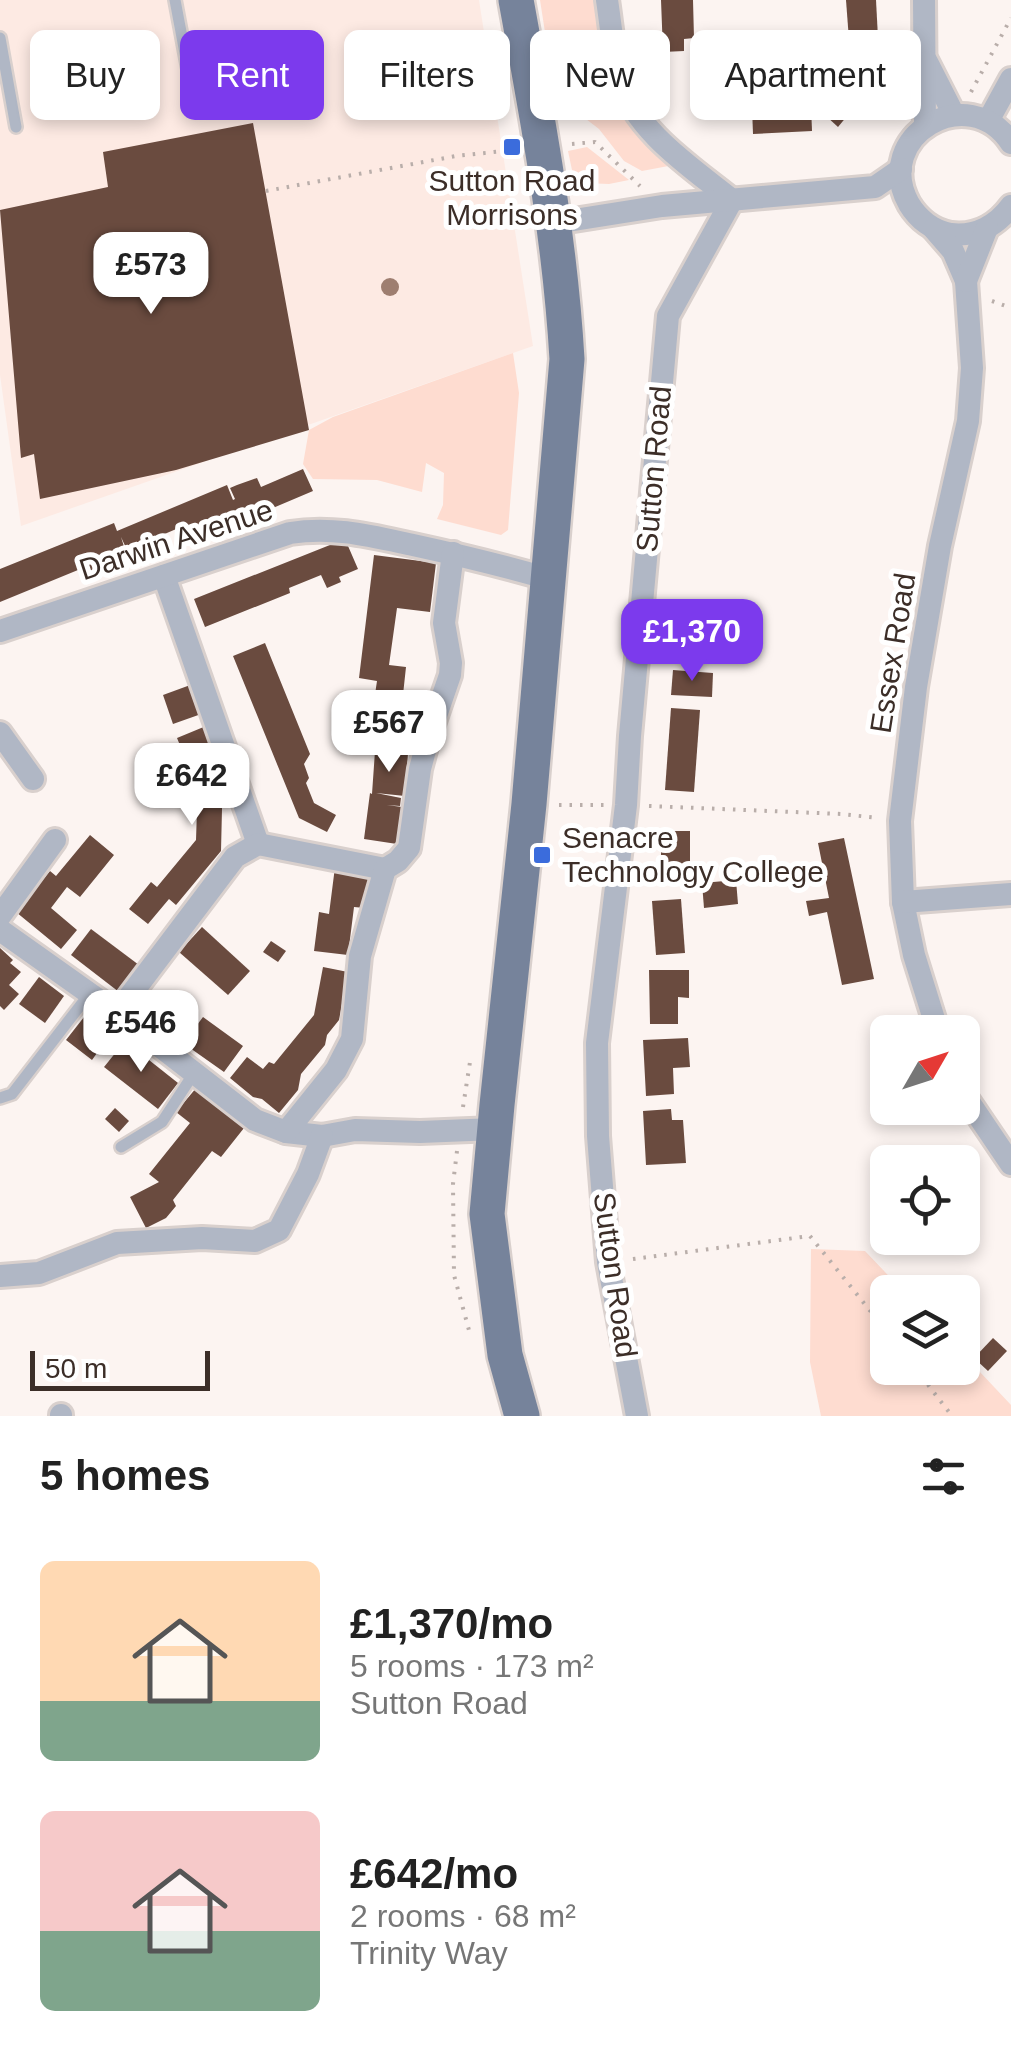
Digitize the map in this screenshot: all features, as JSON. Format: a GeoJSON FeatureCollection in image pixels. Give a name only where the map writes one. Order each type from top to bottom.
{"type":"FeatureCollection","features":[{"type":"Feature","properties":{"kind":"main road"},"geometry":{"type":"LineString","coordinates":[[516,0],[529,148],[555,223],[567,360],[529,804],[488,1214],[505,1355],[522,1416]]}},
{"type":"Feature","properties":{"kind":"street"},"geometry":{"type":"LineString","coordinates":[[607,0],[620,81],[641,120],[732,200]]}},
{"type":"Feature","properties":{"kind":"street"},"geometry":{"type":"LineString","coordinates":[[924,0],[925,126]]}},
{"type":"Feature","properties":{"kind":"street"},"geometry":{"type":"LineString","coordinates":[[925,59],[956,114]]}},
{"type":"Feature","properties":{"kind":"street"},"geometry":{"type":"LineString","coordinates":[[988,122],[1011,80]]}},
{"type":"Feature","properties":{"kind":"street"},"geometry":{"type":"LineString","coordinates":[[915,214],[903,193],[900,169],[904,152],[925,126],[956,114],[974,116],[999,128],[1011,143]]}},
{"type":"Feature","properties":{"kind":"street"},"geometry":{"type":"LineString","coordinates":[[555,223],[662,206],[875,187],[900,169]]}},
{"type":"Feature","properties":{"kind":"street"},"geometry":{"type":"LineString","coordinates":[[875,187],[934,228],[952,234],[970,234],[987,228],[1011,206]]}},
{"type":"Feature","properties":{"kind":"street","name":"Sutton Road"},"geometry":{"type":"LineString","coordinates":[[637,1416],[608,1262],[598,1136],[597,1043],[626,806],[668,316],[732,200]]}},
{"type":"Feature","properties":{"kind":"street","name":"Essex Road"},"geometry":{"type":"LineString","coordinates":[[933,1015],[903,902],[900,820],[916,686],[968,421],[972,368],[966,281],[953,251],[934,228]]}},
{"type":"Feature","properties":{"kind":"street","name":"Essex Road"},"geometry":{"type":"LineString","coordinates":[[966,281],[987,228]]}},
{"type":"Feature","properties":{"kind":"street","name":"Darwin Avenue"},"geometry":{"type":"LineString","coordinates":[[0,631],[290,533],[312,529],[345,530],[549,579]]}},
{"type":"Feature","properties":{"kind":"street"},"geometry":{"type":"LineString","coordinates":[[286,1132],[336,1070],[352,1039],[360,956],[385,869],[409,848],[420,768],[452,663],[444,623],[453,554]]}},
{"type":"Feature","properties":{"kind":"street"},"geometry":{"type":"LineString","coordinates":[[164,576],[258,844]]}},
{"type":"Feature","properties":{"kind":"street"},"geometry":{"type":"LineString","coordinates":[[0,733],[33,779]]}},
{"type":"Feature","properties":{"kind":"street"},"geometry":{"type":"LineString","coordinates":[[0,916],[54,840]]}},
{"type":"Feature","properties":{"kind":"street"},"geometry":{"type":"LineString","coordinates":[[117,1012],[234,857],[258,844],[385,869]]}},
{"type":"Feature","properties":{"kind":"street"},"geometry":{"type":"LineString","coordinates":[[903,902],[1011,894]]}},
{"type":"Feature","properties":{"kind":"street"},"geometry":{"type":"LineString","coordinates":[[0,930],[117,1012],[255,1120],[286,1132],[322,1136],[355,1130],[495,1129]]}},
{"type":"Feature","properties":{"kind":"street"},"geometry":{"type":"LineString","coordinates":[[980,1119],[1011,1164]]}},
{"type":"Feature","properties":{"kind":"street"},"geometry":{"type":"LineString","coordinates":[[0,1276],[39,1274],[117,1243],[202,1238],[256,1241],[279,1230],[308,1174],[322,1136]]}},
{"type":"Feature","properties":{"kind":"lane"},"geometry":{"type":"LineString","coordinates":[[175,0],[181,30]]}},
{"type":"Feature","properties":{"kind":"lane"},"geometry":{"type":"LineString","coordinates":[[0,38],[16,127]]}},
{"type":"Feature","properties":{"kind":"lane"},"geometry":{"type":"LineString","coordinates":[[0,1098],[12,1094],[90,993]]}},
{"type":"Feature","properties":{"kind":"lane"},"geometry":{"type":"LineString","coordinates":[[121,1147],[162,1122],[194,1074]]}},
{"type":"Feature","properties":{"kind":"path"},"geometry":{"type":"LineString","coordinates":[[956,114],[1011,18]]}},
{"type":"Feature","properties":{"kind":"path"},"geometry":{"type":"LineString","coordinates":[[266,191],[456,156],[596,142],[662,206]]}},
{"type":"Feature","properties":{"kind":"path"},"geometry":{"type":"LineString","coordinates":[[529,804],[841,814],[900,820]]}},
{"type":"Feature","properties":{"kind":"path"},"geometry":{"type":"LineString","coordinates":[[608,1262],[810,1236],[870,1311]]}},
{"type":"Feature","properties":{"kind":"path"},"geometry":{"type":"LineString","coordinates":[[928,1385],[952,1416]]}},
{"type":"Feature","properties":{"kind":"shaded area"},"geometry":{"type":"Polygon","coordinates":[[[0,0],[479,0],[484,30],[344,30],[344,120],[498,120],[533,346],[21,526],[0,375],[0,0]]]}},
{"type":"Feature","properties":{"kind":"shaded area"},"geometry":{"type":"Polygon","coordinates":[[[540,0],[600,0],[606,30],[545,30],[540,0]]]}},
{"type":"Feature","properties":{"kind":"shaded area"},"geometry":{"type":"Polygon","coordinates":[[[587,120],[637,120],[679,164],[642,171],[624,161],[587,120]]]}},
{"type":"Feature","properties":{"kind":"shaded area"},"geometry":{"type":"Polygon","coordinates":[[[587,147],[629,180],[584,183],[572,170],[568,151],[587,147]]]}},
{"type":"Feature","properties":{"kind":"shaded area"},"geometry":{"type":"Polygon","coordinates":[[[513,353],[519,393],[508,530],[501,535],[437,519],[443,505],[444,473],[426,463],[422,492],[377,480],[313,479],[303,464],[309,430],[333,417],[513,353]]]}},
{"type":"Feature","properties":{"kind":"shaded area"},"geometry":{"type":"Polygon","coordinates":[[[811,1249],[865,1251],[888,1275],[870,1275],[870,1385],[980,1385],[980,1372],[1011,1405],[1011,1416],[821,1416],[810,1362],[811,1249]]]}},
{"type":"Feature","properties":{"kind":"building"},"geometry":{"type":"Polygon","coordinates":[[[661,0],[693,0],[694,30],[690,30],[690,38],[684,39],[684,51],[670,52],[670,30],[662,30],[661,0]]]}},
{"type":"Feature","properties":{"kind":"building"},"geometry":{"type":"Polygon","coordinates":[[[846,0],[876,0],[878,30],[848,30],[846,0]]]}},
{"type":"Feature","properties":{"kind":"building"},"geometry":{"type":"Polygon","coordinates":[[[752,120],[812,120],[812,131],[753,134],[752,120]]]}},
{"type":"Feature","properties":{"kind":"building"},"geometry":{"type":"Polygon","coordinates":[[[253,123],[309,430],[176,470],[40,499],[34,454],[21,458],[0,210],[108,187],[103,152],[253,123]]]}},
{"type":"Feature","properties":{"kind":"building"},"geometry":{"type":"Polygon","coordinates":[[[303,469],[313,491],[195,541],[188,524],[127,550],[121,537],[127,556],[81,575],[78,570],[0,602],[0,569],[114,523],[117,531],[227,485],[233,500],[230,488],[257,478],[261,487],[303,469]]]}},
{"type":"Feature","properties":{"kind":"building"},"geometry":{"type":"Polygon","coordinates":[[[345,539],[358,569],[339,577],[341,582],[327,588],[321,575],[289,588],[290,593],[205,627],[194,599],[345,539]]]}},
{"type":"Feature","properties":{"kind":"building"},"geometry":{"type":"Polygon","coordinates":[[[374,555],[436,563],[430,612],[397,608],[389,665],[406,667],[402,704],[374,701],[377,681],[359,678],[374,555]]]}},
{"type":"Feature","properties":{"kind":"building"},"geometry":{"type":"Polygon","coordinates":[[[265,643],[310,754],[304,764],[314,803],[336,815],[327,832],[299,818],[233,656],[265,643]]]}},
{"type":"Feature","properties":{"kind":"building"},"geometry":{"type":"Polygon","coordinates":[[[673,670],[713,673],[712,697],[671,695],[673,670]]]}},
{"type":"Feature","properties":{"kind":"building"},"geometry":{"type":"Polygon","coordinates":[[[193,684],[204,713],[173,724],[163,695],[193,684]]]}},
{"type":"Feature","properties":{"kind":"building"},"geometry":{"type":"Polygon","coordinates":[[[383,705],[414,709],[405,796],[376,793],[401,798],[400,806],[387,805],[402,807],[397,844],[364,839],[376,737],[404,739],[379,735],[383,705]]]}},
{"type":"Feature","properties":{"kind":"building"},"geometry":{"type":"Polygon","coordinates":[[[671,708],[700,710],[694,792],[665,790],[671,708]]]}},
{"type":"Feature","properties":{"kind":"building"},"geometry":{"type":"Polygon","coordinates":[[[206,726],[223,767],[221,851],[176,905],[169,899],[148,924],[129,909],[151,882],[157,887],[196,840],[198,780],[177,738],[206,726]]]}},
{"type":"Feature","properties":{"kind":"building"},"geometry":{"type":"Polygon","coordinates":[[[146,757],[160,777],[151,784],[136,764],[146,757]]]}},
{"type":"Feature","properties":{"kind":"building"},"geometry":{"type":"Polygon","coordinates":[[[661,831],[690,831],[690,868],[699,868],[699,885],[661,885],[661,831]]]}},
{"type":"Feature","properties":{"kind":"building"},"geometry":{"type":"Polygon","coordinates":[[[90,835],[114,855],[80,897],[67,887],[51,908],[77,930],[61,949],[16,912],[50,871],[56,876],[90,835]]]}},
{"type":"Feature","properties":{"kind":"building"},"geometry":{"type":"Polygon","coordinates":[[[844,838],[874,979],[842,985],[827,912],[809,916],[806,901],[829,898],[818,843],[844,838]]]}},
{"type":"Feature","properties":{"kind":"building"},"geometry":{"type":"Polygon","coordinates":[[[335,867],[370,872],[365,908],[354,907],[348,955],[314,951],[319,912],[329,914],[335,867]]]}},
{"type":"Feature","properties":{"kind":"building"},"geometry":{"type":"Polygon","coordinates":[[[736,880],[738,904],[704,908],[702,883],[736,880]]]}},
{"type":"Feature","properties":{"kind":"building"},"geometry":{"type":"Polygon","coordinates":[[[681,899],[685,953],[656,955],[652,901],[681,899]]]}},
{"type":"Feature","properties":{"kind":"building"},"geometry":{"type":"Polygon","coordinates":[[[202,927],[250,971],[228,995],[179,952],[202,927]]]}},
{"type":"Feature","properties":{"kind":"building"},"geometry":{"type":"Polygon","coordinates":[[[91,929],[139,965],[119,992],[71,955],[91,929]]]}},
{"type":"Feature","properties":{"kind":"building"},"geometry":{"type":"Polygon","coordinates":[[[271,941],[286,951],[278,962],[263,952],[271,941]]]}},
{"type":"Feature","properties":{"kind":"building"},"geometry":{"type":"Polygon","coordinates":[[[0,948],[21,972],[9,985],[19,994],[4,1010],[0,1006],[0,948]]]}},
{"type":"Feature","properties":{"kind":"building"},"geometry":{"type":"Polygon","coordinates":[[[323,967],[348,972],[339,1020],[301,1074],[298,1090],[279,1113],[230,1078],[247,1057],[263,1069],[269,1062],[274,1064],[314,1015],[323,967]]]}},
{"type":"Feature","properties":{"kind":"building"},"geometry":{"type":"Polygon","coordinates":[[[649,970],[689,970],[689,998],[678,997],[678,1024],[650,1024],[649,970]]]}},
{"type":"Feature","properties":{"kind":"building"},"geometry":{"type":"Polygon","coordinates":[[[39,977],[64,996],[45,1023],[19,1004],[39,977]]]}},
{"type":"Feature","properties":{"kind":"building"},"geometry":{"type":"Polygon","coordinates":[[[88,1012],[103,1023],[100,1028],[110,1035],[92,1060],[66,1040],[88,1012]]]}},
{"type":"Feature","properties":{"kind":"building"},"geometry":{"type":"Polygon","coordinates":[[[203,1017],[243,1046],[224,1072],[190,1048],[197,1038],[191,1033],[203,1017]]]}},
{"type":"Feature","properties":{"kind":"building"},"geometry":{"type":"Polygon","coordinates":[[[688,1038],[690,1067],[673,1068],[674,1094],[646,1096],[643,1040],[688,1038]]]}},
{"type":"Feature","properties":{"kind":"building"},"geometry":{"type":"Polygon","coordinates":[[[125,1041],[178,1083],[158,1109],[104,1067],[125,1041]]]}},
{"type":"Feature","properties":{"kind":"building"},"geometry":{"type":"Polygon","coordinates":[[[197,1087],[244,1128],[221,1157],[212,1151],[173,1200],[176,1206],[166,1218],[146,1228],[130,1197],[159,1182],[149,1174],[190,1123],[176,1112],[197,1087]]]}},
{"type":"Feature","properties":{"kind":"building"},"geometry":{"type":"Polygon","coordinates":[[[115,1108],[129,1121],[119,1132],[105,1119],[115,1108]]]}},
{"type":"Feature","properties":{"kind":"building"},"geometry":{"type":"Polygon","coordinates":[[[671,1109],[672,1120],[683,1120],[686,1163],[646,1165],[643,1111],[671,1109]]]}},
{"type":"Feature","properties":{"kind":"building"},"geometry":{"type":"Polygon","coordinates":[[[993,1338],[1007,1351],[988,1371],[980,1364],[980,1352],[993,1338]]]}},
{"type":"Feature","properties":{"kind":"place","name":"Sutton Road Morrisons"},"geometry":{"type":"Point","coordinates":[512,147]}},
{"type":"Feature","properties":{"kind":"place","name":"Senacre Technology College"},"geometry":{"type":"Point","coordinates":[542,855]}}]}
